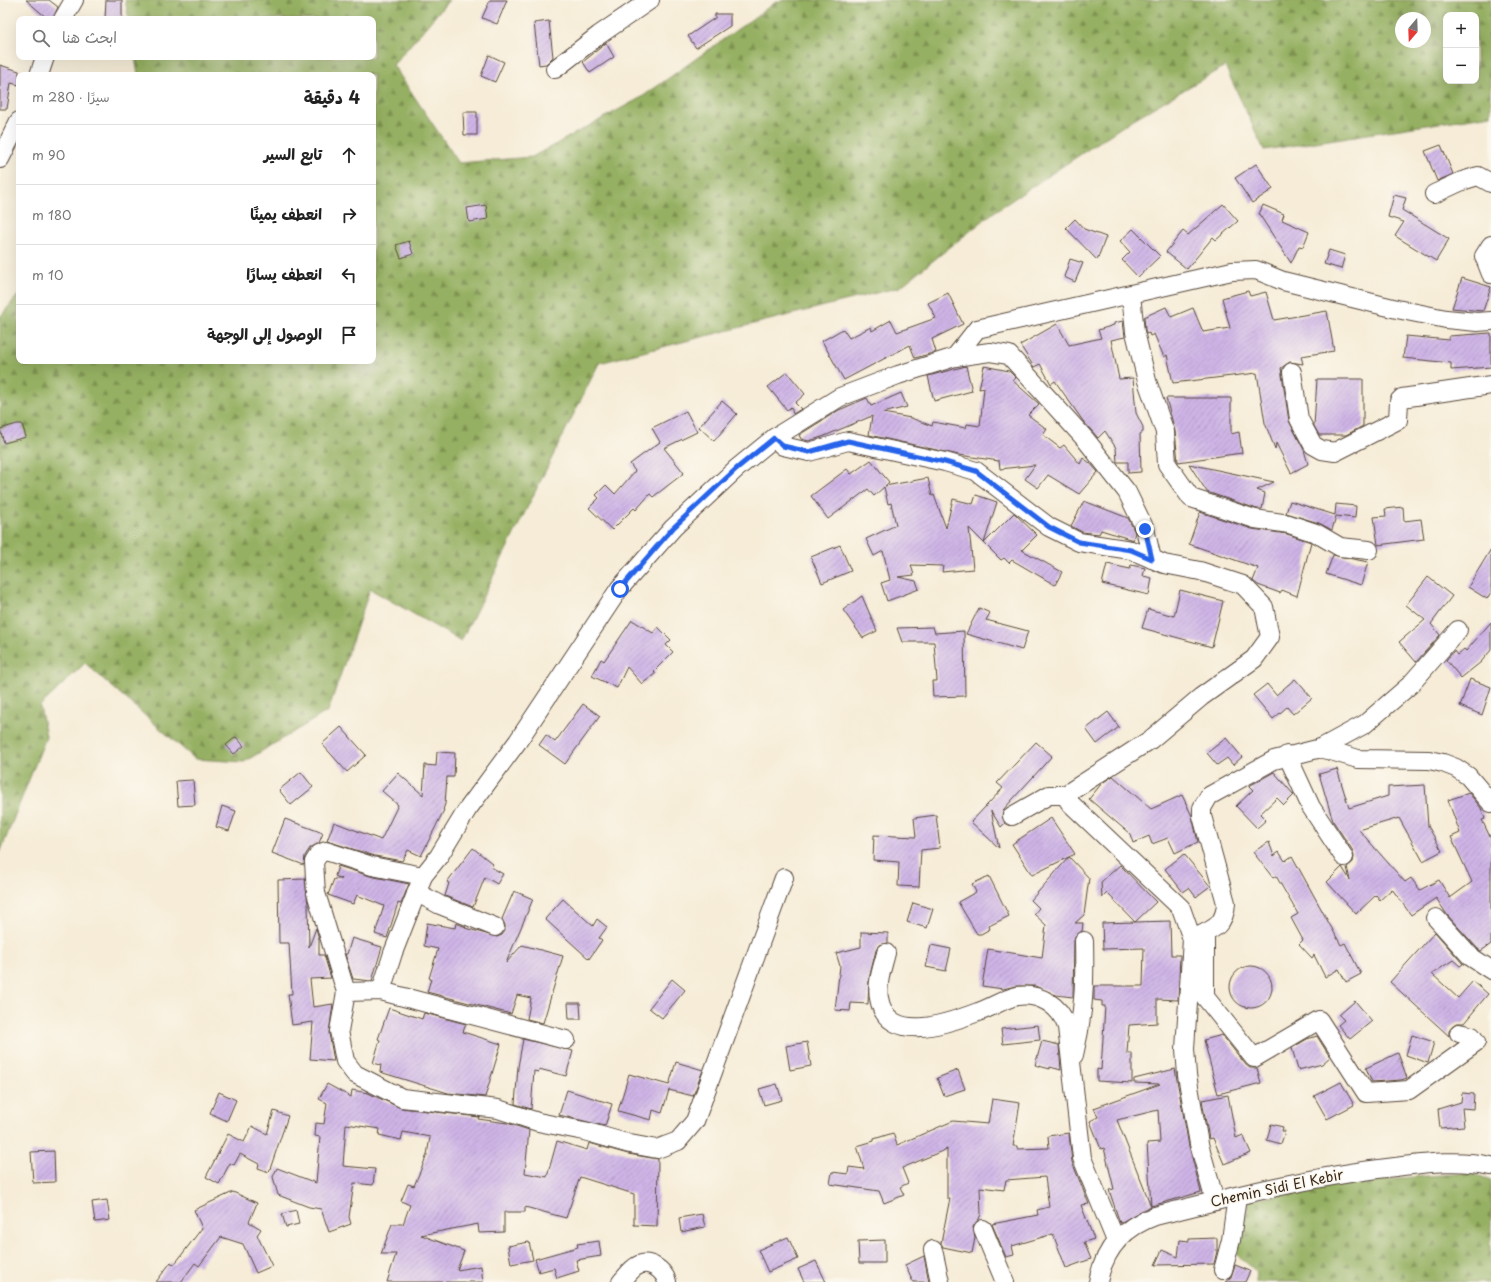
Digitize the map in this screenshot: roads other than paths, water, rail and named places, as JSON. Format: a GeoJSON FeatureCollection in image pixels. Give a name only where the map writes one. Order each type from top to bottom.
{"type":"FeatureCollection","features":[{"type":"Feature","properties":{"kind":"street"},"geometry":{"type":"LineString","coordinates":[[64,16],[74,0]]}},
{"type":"Feature","properties":{"kind":"street"},"geometry":{"type":"LineString","coordinates":[[555,68],[599,35],[650,0]]}},
{"type":"Feature","properties":{"kind":"street"},"geometry":{"type":"LineString","coordinates":[[40,72],[44,60]]}},
{"type":"Feature","properties":{"kind":"street"},"geometry":{"type":"LineString","coordinates":[[0,159],[16,127]]}},
{"type":"Feature","properties":{"kind":"street"},"geometry":{"type":"LineString","coordinates":[[1434,194],[1462,181],[1478,176],[1491,183]]}},
{"type":"Feature","properties":{"kind":"street"},"geometry":{"type":"LineString","coordinates":[[1491,245],[1484,256],[1491,274]]}},
{"type":"Feature","properties":{"kind":"street"},"geometry":{"type":"LineString","coordinates":[[955,357],[977,330],[1232,271],[1256,270],[1283,281],[1397,309],[1446,318],[1491,322]]}},
{"type":"Feature","properties":{"kind":"street"},"geometry":{"type":"LineString","coordinates":[[1131,295],[1135,332],[1147,381],[1165,432],[1167,464],[1191,498],[1255,519],[1289,524],[1316,534],[1340,547],[1368,550]]}},
{"type":"Feature","properties":{"kind":"street"},"geometry":{"type":"LineString","coordinates":[[381,991],[393,953],[420,884],[467,810],[518,741],[620,589],[673,528],[736,469],[774,438],[840,397],[898,375],[955,357],[990,352],[1009,355],[1086,440],[1127,492],[1145,529],[1152,559]]}},
{"type":"Feature","properties":{"kind":"street"},"geometry":{"type":"LineString","coordinates":[[1292,372],[1299,419],[1313,445],[1322,450],[1336,452],[1398,420],[1399,401],[1402,398],[1491,385]]}},
{"type":"Feature","properties":{"kind":"street"},"geometry":{"type":"LineString","coordinates":[[774,438],[783,446],[809,452],[848,441],[945,462],[976,471],[1049,527],[1079,542],[1131,550],[1164,564],[1200,571],[1243,585],[1264,607],[1270,637],[1254,659],[1201,697],[1150,740],[1065,795],[1049,795],[1012,816]]}},
{"type":"Feature","properties":{"kind":"street"},"geometry":{"type":"LineString","coordinates":[[1198,936],[1217,927],[1224,916],[1226,903],[1202,816],[1204,804],[1209,796],[1274,760],[1287,755],[1321,748],[1365,724],[1410,685],[1458,630]]}},
{"type":"Feature","properties":{"kind":"street"},"geometry":{"type":"LineString","coordinates":[[1321,748],[1358,758],[1429,760],[1443,762],[1468,776],[1491,802]]}},
{"type":"Feature","properties":{"kind":"street"},"geometry":{"type":"LineString","coordinates":[[1287,755],[1311,807],[1344,857]]}},
{"type":"Feature","properties":{"kind":"street"},"geometry":{"type":"LineString","coordinates":[[1065,795],[1070,803],[1181,908],[1198,936],[1205,997],[1254,1058],[1319,1020],[1366,1093],[1409,1090],[1476,1042],[1472,1036],[1459,1033]]}},
{"type":"Feature","properties":{"kind":"street"},"geometry":{"type":"LineString","coordinates":[[495,927],[440,904],[420,884],[326,851],[318,854],[314,862],[316,893],[346,992],[339,1031],[346,1062],[355,1074],[402,1098],[498,1109],[538,1122],[584,1131],[630,1144],[658,1149],[678,1141],[695,1121],[784,878]]}},
{"type":"Feature","properties":{"kind":"street"},"geometry":{"type":"LineString","coordinates":[[1436,918],[1471,957],[1491,970]]}},
{"type":"Feature","properties":{"kind":"street"},"geometry":{"type":"LineString","coordinates":[[1198,936],[1185,1049],[1187,1075],[1199,1144],[1215,1201]]}},
{"type":"Feature","properties":{"kind":"street"},"geometry":{"type":"LineString","coordinates":[[1072,1065],[1082,1025],[1085,995],[1084,941]]}},
{"type":"Feature","properties":{"kind":"street"},"geometry":{"type":"LineString","coordinates":[[886,952],[878,990],[879,998],[886,1014],[896,1022],[910,1027],[934,1027],[979,1012],[1007,999],[1027,996],[1037,997],[1054,1005],[1064,1018],[1072,1065],[1082,1158],[1116,1241]]}},
{"type":"Feature","properties":{"kind":"street"},"geometry":{"type":"LineString","coordinates":[[346,992],[381,991],[566,1040]]}},
{"type":"Feature","properties":{"kind":"street","name":"Chemin Sidi El Kebir"},"geometry":{"type":"LineString","coordinates":[[1098,1282],[1108,1255],[1116,1241],[1127,1230],[1140,1221],[1236,1196],[1349,1172],[1445,1161],[1476,1163],[1491,1166]]}},
{"type":"Feature","properties":{"kind":"street"},"geometry":{"type":"LineString","coordinates":[[1223,1270],[1231,1240],[1236,1196]]}},
{"type":"Feature","properties":{"kind":"street"},"geometry":{"type":"LineString","coordinates":[[983,1228],[1005,1282]]}},
{"type":"Feature","properties":{"kind":"street"},"geometry":{"type":"LineString","coordinates":[[933,1250],[940,1282]]}},
{"type":"Feature","properties":{"kind":"street"},"geometry":{"type":"LineString","coordinates":[[621,1282],[637,1266],[647,1264],[661,1271],[667,1282]]}}]}
